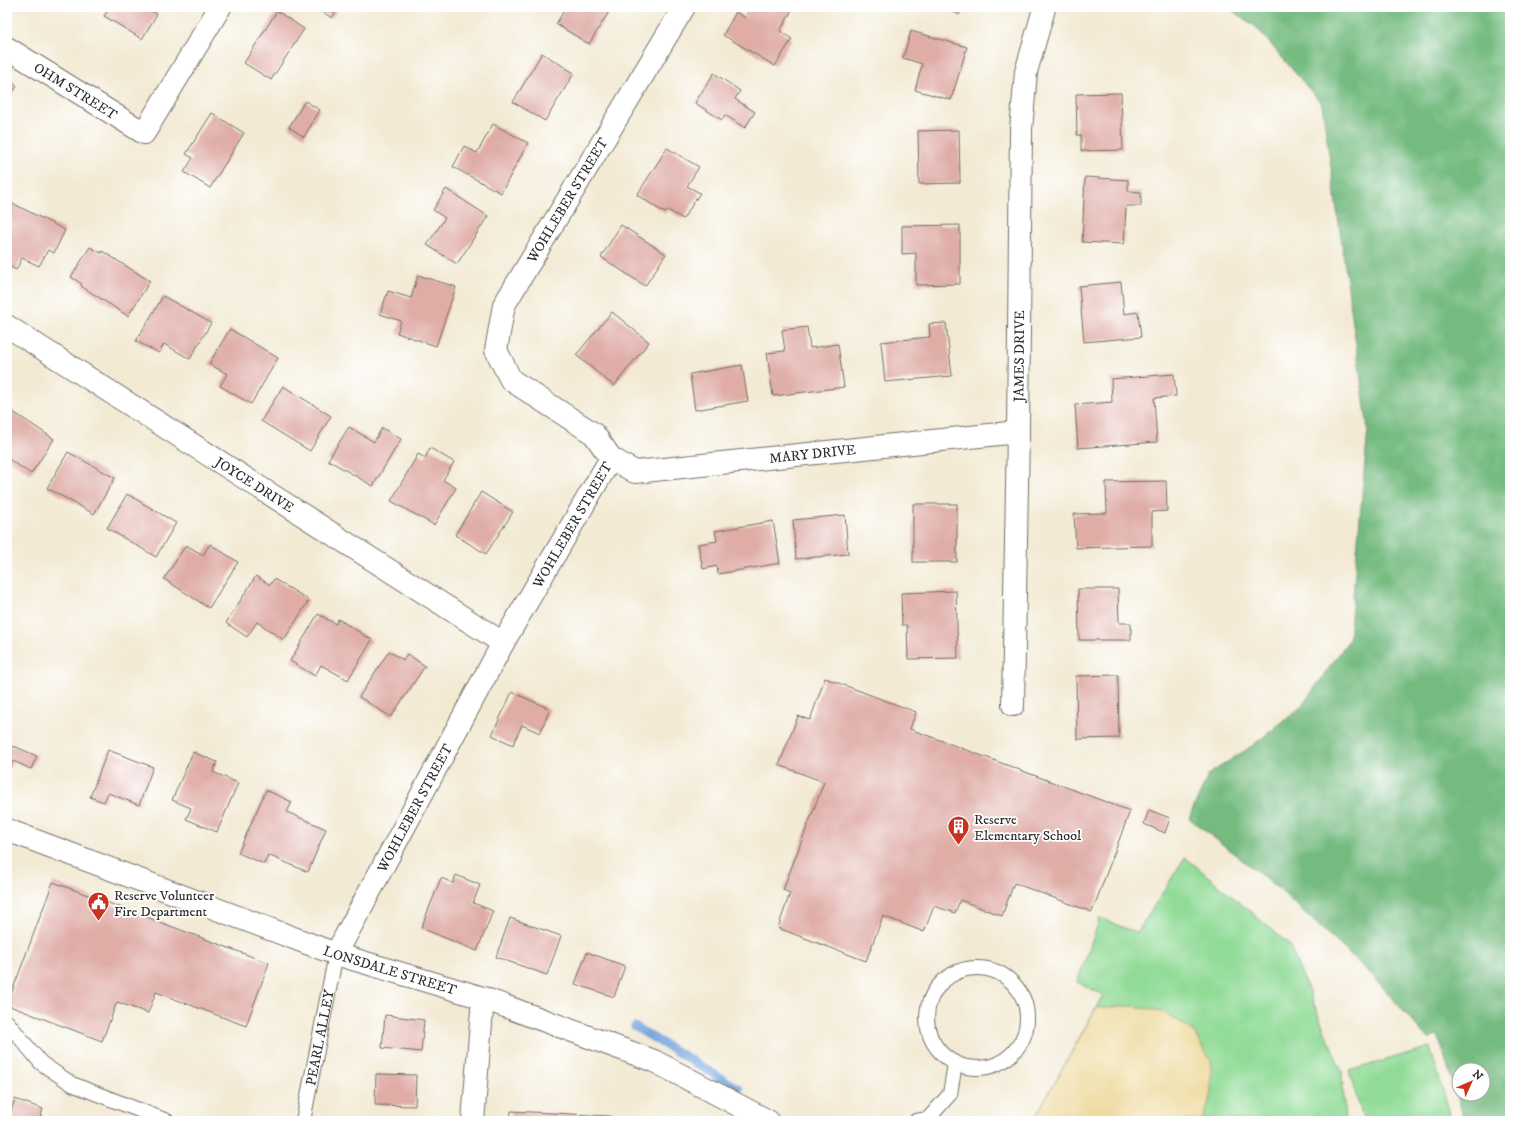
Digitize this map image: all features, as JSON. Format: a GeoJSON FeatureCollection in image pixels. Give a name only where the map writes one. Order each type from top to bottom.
{"type":"FeatureCollection","features":[{"type":"Feature","properties":{"kind":"street","name":"OHM STREET"},"geometry":{"type":"LineString","coordinates":[[7,48],[144,133],[220,7]]}},
{"type":"Feature","properties":{"kind":"street","name":"WOHLEBER STREET"},"geometry":{"type":"LineString","coordinates":[[336,954],[503,643],[611,458],[594,434],[511,380],[496,350],[504,305],[684,7]]}},
{"type":"Feature","properties":{"kind":"street","name":"JAMES DRIVE"},"geometry":{"type":"LineString","coordinates":[[1013,705],[1018,432],[1021,130],[1026,72],[1044,9]]}},
{"type":"Feature","properties":{"kind":"street","name":"JOYCE DRIVE"},"geometry":{"type":"LineString","coordinates":[[7,326],[503,643]]}},
{"type":"Feature","properties":{"kind":"street","name":"MARY DRIVE"},"geometry":{"type":"LineString","coordinates":[[611,458],[634,472],[1018,432]]}},
{"type":"Feature","properties":{"kind":"street","name":"LONSDALE STREET"},"geometry":{"type":"LineString","coordinates":[[7,830],[336,954],[483,998],[654,1061],[768,1121]]}},
{"type":"Feature","properties":{"kind":"street"},"geometry":{"type":"LineString","coordinates":[[473,1121],[483,998]]}},
{"type":"Feature","properties":{"kind":"lane","name":"PEARL ALLEY"},"geometry":{"type":"LineString","coordinates":[[303,1121],[336,954]]}},
{"type":"Feature","properties":{"kind":"lane"},"geometry":{"type":"LineString","coordinates":[[974,968],[992,970],[1007,978],[1020,991],[1026,1005],[1028,1022],[1025,1035],[1017,1050],[996,1066],[979,1070],[955,1064],[937,1050],[929,1036],[926,1019],[931,996],[944,979],[965,969],[974,968]]}},
{"type":"Feature","properties":{"kind":"lane"},"geometry":{"type":"LineString","coordinates":[[7,1022],[41,1063],[72,1084],[167,1121]]}},
{"type":"Feature","properties":{"kind":"lane"},"geometry":{"type":"LineString","coordinates":[[916,1121],[928,1119],[950,1094],[955,1064]]}},
{"type":"Feature","properties":{"kind":"green space"},"geometry":{"type":"Polygon","coordinates":[[[1227,7],[1510,7],[1510,1121],[1465,1121],[1459,1102],[1491,1102],[1491,1062],[1451,1062],[1451,1077],[1438,1036],[1428,1039],[1371,974],[1279,889],[1189,818],[1209,774],[1252,746],[1301,707],[1349,640],[1368,429],[1322,104],[1256,27],[1227,7]]]}},
{"type":"Feature","properties":{"kind":"green space"},"geometry":{"type":"Polygon","coordinates":[[[1185,857],[1289,944],[1342,1072],[1345,1121],[1039,1121],[1036,1116],[1103,995],[1077,982],[1100,918],[1137,933],[1185,857]]]}},
{"type":"Feature","properties":{"kind":"green space"},"geometry":{"type":"Polygon","coordinates":[[[1430,1047],[1452,1121],[1364,1121],[1349,1071],[1430,1047]]]}},
{"type":"Feature","properties":{"kind":"sand"},"geometry":{"type":"Polygon","coordinates":[[[1131,1006],[1162,1011],[1192,1030],[1211,1061],[1211,1097],[1202,1121],[1039,1121],[1036,1116],[1096,1008],[1131,1006]]]}},
{"type":"Feature","properties":{"kind":"building"},"geometry":{"type":"Polygon","coordinates":[[[103,7],[145,7],[157,14],[142,39],[104,16],[108,10],[103,7]]]}},
{"type":"Feature","properties":{"kind":"building"},"geometry":{"type":"Polygon","coordinates":[[[315,7],[339,7],[332,18],[315,7]]]}},
{"type":"Feature","properties":{"kind":"building"},"geometry":{"type":"Polygon","coordinates":[[[566,7],[612,7],[589,44],[556,24],[566,7]]]}},
{"type":"Feature","properties":{"kind":"building"},"geometry":{"type":"Polygon","coordinates":[[[751,7],[784,7],[791,12],[780,31],[792,39],[775,66],[723,35],[736,12],[745,18],[751,7]]]}},
{"type":"Feature","properties":{"kind":"building"},"geometry":{"type":"Polygon","coordinates":[[[946,7],[964,7],[959,15],[946,7]]]}},
{"type":"Feature","properties":{"kind":"building"},"geometry":{"type":"Polygon","coordinates":[[[277,11],[304,29],[271,80],[244,63],[277,11]]]}},
{"type":"Feature","properties":{"kind":"building"},"geometry":{"type":"Polygon","coordinates":[[[911,31],[967,47],[951,100],[915,90],[922,64],[903,58],[911,31]]]}},
{"type":"Feature","properties":{"kind":"building"},"geometry":{"type":"Polygon","coordinates":[[[542,53],[574,73],[545,121],[513,102],[542,53]]]}},
{"type":"Feature","properties":{"kind":"building"},"geometry":{"type":"Polygon","coordinates":[[[714,73],[740,91],[735,99],[755,112],[745,128],[725,115],[722,120],[695,103],[714,73]]]}},
{"type":"Feature","properties":{"kind":"building"},"geometry":{"type":"Polygon","coordinates":[[[7,79],[17,86],[7,101],[7,79]]]}},
{"type":"Feature","properties":{"kind":"building"},"geometry":{"type":"Polygon","coordinates":[[[1121,93],[1123,150],[1081,151],[1081,135],[1077,135],[1076,94],[1121,93]]]}},
{"type":"Feature","properties":{"kind":"building"},"geometry":{"type":"Polygon","coordinates":[[[305,101],[320,110],[304,137],[289,127],[305,101]]]}},
{"type":"Feature","properties":{"kind":"building"},"geometry":{"type":"Polygon","coordinates":[[[212,113],[244,133],[210,188],[184,172],[193,158],[186,154],[212,113]]]}},
{"type":"Feature","properties":{"kind":"building"},"geometry":{"type":"Polygon","coordinates":[[[493,124],[528,143],[501,193],[453,167],[464,146],[477,153],[493,124]]]}},
{"type":"Feature","properties":{"kind":"building"},"geometry":{"type":"Polygon","coordinates":[[[959,130],[960,183],[919,184],[918,131],[959,130]]]}},
{"type":"Feature","properties":{"kind":"building"},"geometry":{"type":"Polygon","coordinates":[[[667,148],[699,167],[687,186],[700,193],[683,219],[668,210],[665,213],[637,195],[667,148]]]}},
{"type":"Feature","properties":{"kind":"building"},"geometry":{"type":"Polygon","coordinates":[[[1085,177],[1128,180],[1128,191],[1141,192],[1141,206],[1126,206],[1124,244],[1082,242],[1085,177]]]}},
{"type":"Feature","properties":{"kind":"building"},"geometry":{"type":"Polygon","coordinates":[[[446,189],[488,216],[457,264],[427,245],[445,218],[433,210],[446,189]]]}},
{"type":"Feature","properties":{"kind":"building"},"geometry":{"type":"Polygon","coordinates":[[[14,204],[65,230],[54,253],[48,250],[39,266],[22,258],[16,270],[7,265],[7,217],[14,204]]]}},
{"type":"Feature","properties":{"kind":"building"},"geometry":{"type":"Polygon","coordinates":[[[621,225],[666,254],[645,286],[601,257],[621,225]]]}},
{"type":"Feature","properties":{"kind":"building"},"geometry":{"type":"Polygon","coordinates":[[[960,225],[960,284],[916,285],[916,253],[902,254],[902,226],[960,225]]]}},
{"type":"Feature","properties":{"kind":"building"},"geometry":{"type":"Polygon","coordinates":[[[90,247],[101,253],[102,251],[150,281],[128,316],[81,286],[82,284],[71,277],[90,247]]]}},
{"type":"Feature","properties":{"kind":"building"},"geometry":{"type":"Polygon","coordinates":[[[418,275],[456,287],[436,346],[397,333],[401,321],[380,314],[388,291],[411,298],[418,275]]]}},
{"type":"Feature","properties":{"kind":"building"},"geometry":{"type":"Polygon","coordinates":[[[1121,282],[1124,314],[1138,312],[1141,337],[1084,342],[1079,286],[1121,282]]]}},
{"type":"Feature","properties":{"kind":"building"},"geometry":{"type":"Polygon","coordinates":[[[163,296],[211,323],[190,359],[164,344],[159,353],[136,341],[163,296]]]}},
{"type":"Feature","properties":{"kind":"building"},"geometry":{"type":"Polygon","coordinates":[[[612,312],[649,342],[614,386],[576,355],[612,312]]]}},
{"type":"Feature","properties":{"kind":"building"},"geometry":{"type":"Polygon","coordinates":[[[946,323],[952,376],[885,382],[881,342],[930,337],[929,324],[946,323]]]}},
{"type":"Feature","properties":{"kind":"building"},"geometry":{"type":"Polygon","coordinates":[[[807,327],[810,348],[838,344],[844,387],[773,396],[767,353],[785,351],[782,330],[807,327]]]}},
{"type":"Feature","properties":{"kind":"building"},"geometry":{"type":"Polygon","coordinates":[[[230,329],[278,358],[251,404],[220,386],[227,374],[209,364],[230,329]]]}},
{"type":"Feature","properties":{"kind":"building"},"geometry":{"type":"Polygon","coordinates":[[[742,365],[748,401],[695,410],[690,374],[742,365]]]}},
{"type":"Feature","properties":{"kind":"building"},"geometry":{"type":"Polygon","coordinates":[[[1174,374],[1176,396],[1154,398],[1157,442],[1078,448],[1075,405],[1112,402],[1111,379],[1174,374]]]}},
{"type":"Feature","properties":{"kind":"building"},"geometry":{"type":"Polygon","coordinates":[[[283,386],[331,416],[310,451],[261,421],[283,386]]]}},
{"type":"Feature","properties":{"kind":"building"},"geometry":{"type":"Polygon","coordinates":[[[7,408],[54,439],[31,474],[7,458],[7,408]]]}},
{"type":"Feature","properties":{"kind":"building"},"geometry":{"type":"Polygon","coordinates":[[[349,427],[374,442],[382,428],[401,439],[373,486],[328,460],[349,427]]]}},
{"type":"Feature","properties":{"kind":"building"},"geometry":{"type":"Polygon","coordinates":[[[430,448],[454,462],[443,480],[456,488],[434,525],[391,501],[418,454],[425,458],[430,448]]]}},
{"type":"Feature","properties":{"kind":"building"},"geometry":{"type":"Polygon","coordinates":[[[68,452],[115,478],[94,514],[47,488],[68,452]]]}},
{"type":"Feature","properties":{"kind":"building"},"geometry":{"type":"Polygon","coordinates":[[[1166,481],[1167,511],[1152,512],[1152,546],[1076,548],[1074,514],[1107,513],[1106,482],[1166,481]]]}},
{"type":"Feature","properties":{"kind":"building"},"geometry":{"type":"Polygon","coordinates":[[[481,492],[513,512],[486,554],[455,535],[481,492]]]}},
{"type":"Feature","properties":{"kind":"building"},"geometry":{"type":"Polygon","coordinates":[[[127,494],[176,523],[156,557],[107,528],[127,494]]]}},
{"type":"Feature","properties":{"kind":"building"},"geometry":{"type":"Polygon","coordinates":[[[913,504],[957,504],[957,562],[913,562],[913,504]]]}},
{"type":"Feature","properties":{"kind":"building"},"geometry":{"type":"Polygon","coordinates":[[[845,515],[848,554],[796,559],[793,520],[845,515]]]}},
{"type":"Feature","properties":{"kind":"building"},"geometry":{"type":"Polygon","coordinates":[[[773,521],[780,563],[718,574],[717,566],[703,569],[698,544],[717,541],[715,531],[773,521]]]}},
{"type":"Feature","properties":{"kind":"building"},"geometry":{"type":"Polygon","coordinates":[[[210,544],[238,562],[209,608],[164,579],[186,545],[203,555],[210,544]]]}},
{"type":"Feature","properties":{"kind":"building"},"geometry":{"type":"Polygon","coordinates":[[[256,576],[270,585],[274,579],[309,600],[284,640],[257,622],[247,637],[226,623],[256,576]]]}},
{"type":"Feature","properties":{"kind":"building"},"geometry":{"type":"Polygon","coordinates":[[[1078,589],[1118,589],[1119,623],[1131,623],[1131,640],[1079,640],[1078,589]]]}},
{"type":"Feature","properties":{"kind":"building"},"geometry":{"type":"Polygon","coordinates":[[[956,591],[958,658],[908,659],[907,625],[902,625],[901,593],[956,591]]]}},
{"type":"Feature","properties":{"kind":"building"},"geometry":{"type":"Polygon","coordinates":[[[318,614],[336,624],[338,619],[372,640],[348,680],[321,665],[315,676],[290,661],[318,614]]]}},
{"type":"Feature","properties":{"kind":"building"},"geometry":{"type":"Polygon","coordinates":[[[389,651],[403,660],[407,654],[425,666],[391,717],[359,697],[389,651]]]}},
{"type":"Feature","properties":{"kind":"building"},"geometry":{"type":"Polygon","coordinates":[[[1118,675],[1119,738],[1077,739],[1076,676],[1118,675]]]}},
{"type":"Feature","properties":{"kind":"building","name":"Reserve Elementary School"},"geometry":{"type":"Polygon","coordinates":[[[825,678],[916,712],[910,729],[1130,811],[1092,912],[1014,883],[1002,916],[960,900],[955,913],[934,906],[924,932],[883,916],[866,961],[778,928],[790,893],[783,890],[824,782],[779,765],[798,716],[810,720],[825,678]]]}},
{"type":"Feature","properties":{"kind":"building"},"geometry":{"type":"Polygon","coordinates":[[[512,692],[550,709],[540,733],[522,725],[513,745],[492,735],[512,692]]]}},
{"type":"Feature","properties":{"kind":"building"},"geometry":{"type":"Polygon","coordinates":[[[7,746],[16,747],[37,756],[31,769],[13,761],[7,775],[7,746]]]}},
{"type":"Feature","properties":{"kind":"building"},"geometry":{"type":"Polygon","coordinates":[[[108,750],[153,767],[139,805],[108,793],[104,802],[90,797],[108,750]]]}},
{"type":"Feature","properties":{"kind":"building"},"geometry":{"type":"Polygon","coordinates":[[[193,752],[217,762],[213,772],[238,783],[217,832],[186,819],[191,808],[172,800],[193,752]]]}},
{"type":"Feature","properties":{"kind":"building"},"geometry":{"type":"Polygon","coordinates":[[[266,790],[292,802],[287,812],[326,829],[308,872],[268,855],[264,864],[238,853],[266,790]]]}},
{"type":"Feature","properties":{"kind":"building"},"geometry":{"type":"Polygon","coordinates":[[[1149,810],[1170,818],[1165,833],[1144,824],[1149,810]]]}},
{"type":"Feature","properties":{"kind":"building"},"geometry":{"type":"Polygon","coordinates":[[[456,875],[480,885],[473,903],[493,911],[477,951],[421,928],[441,878],[453,883],[456,875]]]}},
{"type":"Feature","properties":{"kind":"building","name":"Reserve Volunteer Fire Department"},"geometry":{"type":"Polygon","coordinates":[[[53,882],[269,963],[246,1026],[156,992],[148,1013],[117,1002],[102,1041],[7,1005],[53,882]]]}},
{"type":"Feature","properties":{"kind":"building"},"geometry":{"type":"Polygon","coordinates":[[[510,918],[561,936],[547,975],[496,957],[510,918]]]}},
{"type":"Feature","properties":{"kind":"building"},"geometry":{"type":"Polygon","coordinates":[[[587,952],[625,966],[614,997],[575,984],[587,952]]]}},
{"type":"Feature","properties":{"kind":"building"},"geometry":{"type":"Polygon","coordinates":[[[385,1015],[424,1020],[421,1052],[382,1048],[385,1015]]]}},
{"type":"Feature","properties":{"kind":"building"},"geometry":{"type":"Polygon","coordinates":[[[376,1074],[416,1075],[415,1106],[375,1105],[376,1074]]]}},
{"type":"Feature","properties":{"kind":"building"},"geometry":{"type":"Polygon","coordinates":[[[15,1099],[43,1109],[39,1121],[7,1121],[15,1099]]]}},
{"type":"Feature","properties":{"kind":"building"},"geometry":{"type":"Polygon","coordinates":[[[511,1111],[611,1116],[611,1121],[510,1121],[511,1111]]]}},
{"type":"Feature","properties":{"kind":"waterway"},"geometry":{"type":"LineString","coordinates":[[635,1027],[739,1089]]}},
{"type":"Feature","properties":{"kind":"place","name":"Reserve Elementary School"},"geometry":{"type":"Point","coordinates":[958,846]}},
{"type":"Feature","properties":{"kind":"place","name":"Reserve Volunteer Fire Department"},"geometry":{"type":"Point","coordinates":[99,922]}}]}
